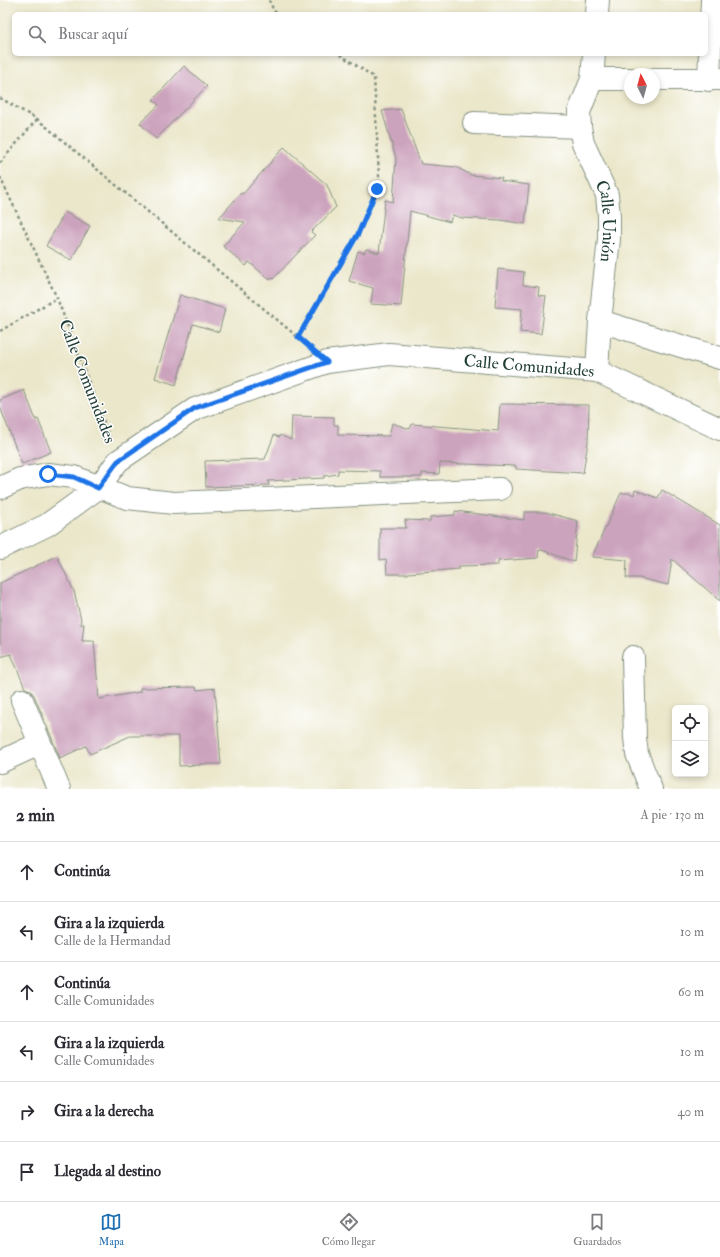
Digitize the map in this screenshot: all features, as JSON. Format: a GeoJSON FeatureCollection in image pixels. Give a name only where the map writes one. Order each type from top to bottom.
{"type":"FeatureCollection","features":[{"type":"Feature","properties":{"kind":"street"},"geometry":{"type":"LineString","coordinates":[[597,12],[598,0]]}},
{"type":"Feature","properties":{"kind":"street"},"geometry":{"type":"LineString","coordinates":[[660,79],[715,79],[712,0]]}},
{"type":"Feature","properties":{"kind":"street","name":"Calle Unión"},"geometry":{"type":"LineString","coordinates":[[594,56],[592,79],[579,112],[583,143],[607,195],[608,209],[609,239],[600,321],[597,371]]}},
{"type":"Feature","properties":{"kind":"street"},"geometry":{"type":"LineString","coordinates":[[592,79],[624,79]]}},
{"type":"Feature","properties":{"kind":"street"},"geometry":{"type":"LineString","coordinates":[[474,123],[580,127]]}},
{"type":"Feature","properties":{"kind":"street"},"geometry":{"type":"LineString","coordinates":[[600,321],[720,358]]}},
{"type":"Feature","properties":{"kind":"street","name":"Calle Comunidades"},"geometry":{"type":"LineString","coordinates":[[118,461],[195,408],[327,362],[390,354],[597,371],[720,429]]}},
{"type":"Feature","properties":{"kind":"street"},"geometry":{"type":"LineString","coordinates":[[0,548],[47,525],[98,488],[118,461]]}},
{"type":"Feature","properties":{"kind":"street"},"geometry":{"type":"LineString","coordinates":[[0,488],[20,479],[48,474],[74,477],[98,488],[127,498],[174,503],[500,489]]}},
{"type":"Feature","properties":{"kind":"street"},"geometry":{"type":"LineString","coordinates":[[633,657],[635,738],[637,754],[651,789]]}},
{"type":"Feature","properties":{"kind":"street"},"geometry":{"type":"LineString","coordinates":[[22,700],[59,789]]}},
{"type":"Feature","properties":{"kind":"street"},"geometry":{"type":"LineString","coordinates":[[0,762],[40,744]]}},
{"type":"Feature","properties":{"kind":"path"},"geometry":{"type":"LineString","coordinates":[[269,0],[275,12]]}},
{"type":"Feature","properties":{"kind":"path"},"geometry":{"type":"LineString","coordinates":[[298,337],[358,234],[377,189],[379,177],[374,77],[342,56]]}},
{"type":"Feature","properties":{"kind":"path"},"geometry":{"type":"LineString","coordinates":[[0,98],[37,119],[327,362]]}},
{"type":"Feature","properties":{"kind":"path"},"geometry":{"type":"LineString","coordinates":[[0,163],[37,119]]}},
{"type":"Feature","properties":{"kind":"path","name":"Calle Comunidades"},"geometry":{"type":"LineString","coordinates":[[0,177],[57,298],[118,461]]}},
{"type":"Feature","properties":{"kind":"path"},"geometry":{"type":"LineString","coordinates":[[0,331],[57,298]]}},
{"type":"Feature","properties":{"kind":"building"},"geometry":{"type":"Polygon","coordinates":[[[184,66],[207,86],[156,139],[140,123],[159,105],[153,100],[184,66]]]}},
{"type":"Feature","properties":{"kind":"building"},"geometry":{"type":"Polygon","coordinates":[[[401,109],[421,164],[456,167],[471,175],[502,178],[501,181],[529,185],[525,224],[500,220],[462,218],[452,215],[450,222],[410,211],[401,306],[371,304],[373,288],[349,281],[358,251],[364,253],[366,249],[379,253],[385,200],[393,202],[396,158],[382,111],[401,109]]]}},
{"type":"Feature","properties":{"kind":"building"},"geometry":{"type":"Polygon","coordinates":[[[284,147],[327,185],[336,207],[311,232],[315,235],[273,279],[271,278],[270,280],[249,262],[246,266],[223,246],[245,222],[219,218],[241,193],[243,194],[284,147]]]}},
{"type":"Feature","properties":{"kind":"building"},"geometry":{"type":"Polygon","coordinates":[[[65,212],[90,226],[71,260],[46,246],[65,212]]]}},
{"type":"Feature","properties":{"kind":"building"},"geometry":{"type":"Polygon","coordinates":[[[498,269],[524,272],[523,285],[539,287],[538,295],[546,296],[541,334],[520,332],[522,309],[495,307],[498,269]]]}},
{"type":"Feature","properties":{"kind":"building"},"geometry":{"type":"Polygon","coordinates":[[[180,295],[225,309],[219,332],[193,324],[176,385],[155,378],[180,295]]]}},
{"type":"Feature","properties":{"kind":"building"},"geometry":{"type":"Polygon","coordinates":[[[24,390],[36,420],[38,419],[51,452],[22,464],[0,407],[0,400],[24,390]]]}},
{"type":"Feature","properties":{"kind":"building"},"geometry":{"type":"Polygon","coordinates":[[[500,404],[589,405],[588,442],[583,473],[516,469],[516,466],[440,463],[439,474],[422,473],[422,477],[380,477],[380,471],[338,470],[338,474],[324,476],[324,478],[268,481],[269,485],[206,487],[205,461],[265,459],[274,435],[279,437],[280,435],[291,440],[292,416],[334,417],[334,425],[338,425],[338,435],[389,436],[392,423],[410,429],[412,424],[498,431],[500,404]]]}},
{"type":"Feature","properties":{"kind":"building"},"geometry":{"type":"Polygon","coordinates":[[[635,490],[658,498],[662,490],[720,525],[720,601],[672,559],[668,585],[639,578],[626,578],[627,560],[592,557],[621,493],[630,493],[634,495],[635,490]]]}},
{"type":"Feature","properties":{"kind":"building"},"geometry":{"type":"Polygon","coordinates":[[[455,511],[524,520],[524,512],[545,512],[578,521],[574,562],[539,549],[538,558],[498,561],[498,565],[459,566],[459,569],[408,574],[387,574],[386,559],[380,560],[380,528],[406,528],[405,520],[430,521],[430,517],[455,515],[455,511]]]}},
{"type":"Feature","properties":{"kind":"building"},"geometry":{"type":"Polygon","coordinates":[[[57,556],[74,591],[81,620],[80,624],[84,624],[82,641],[94,641],[99,699],[140,692],[140,688],[196,687],[197,690],[215,688],[221,764],[179,766],[179,736],[130,736],[90,754],[86,746],[60,758],[34,695],[30,690],[25,688],[11,654],[0,657],[0,583],[57,556]]]}},
{"type":"Feature","properties":{"kind":"route"},"geometry":{"type":"LineString","coordinates":[[48,474],[74,477],[98,488],[118,461],[195,408],[327,362],[298,337],[358,234],[377,189]]}}]}
